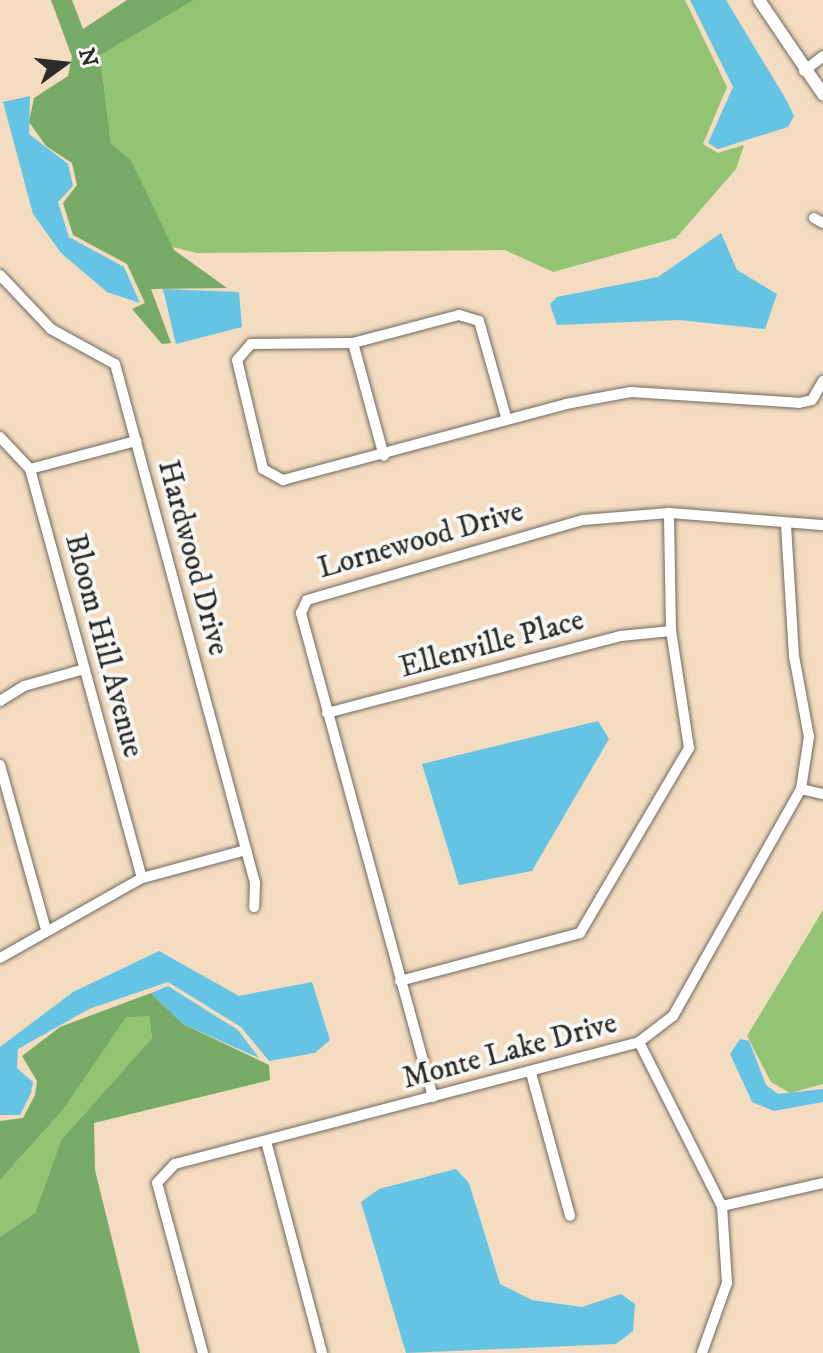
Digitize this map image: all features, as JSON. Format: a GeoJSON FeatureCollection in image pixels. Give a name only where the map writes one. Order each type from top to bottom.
{"type":"FeatureCollection","features":[{"type":"Feature","properties":{"kind":"street"},"geometry":{"type":"LineString","coordinates":[[759,0],[804,71],[823,94]]}},
{"type":"Feature","properties":{"kind":"street"},"geometry":{"type":"LineString","coordinates":[[804,71],[823,56]]}},
{"type":"Feature","properties":{"kind":"street","name":"Hardwood Drive"},"geometry":{"type":"LineString","coordinates":[[0,275],[51,329],[115,364],[246,850],[254,907]]}},
{"type":"Feature","properties":{"kind":"street"},"geometry":{"type":"LineString","coordinates":[[506,417],[479,321],[459,315],[353,343],[251,344],[237,360],[263,469],[283,480],[384,456],[506,417],[631,392],[799,403],[812,400],[823,381]]}},
{"type":"Feature","properties":{"kind":"street"},"geometry":{"type":"LineString","coordinates":[[353,343],[384,456]]}},
{"type":"Feature","properties":{"kind":"street","name":"Bloom Hill Avenue"},"geometry":{"type":"LineString","coordinates":[[0,437],[30,469],[142,878]]}},
{"type":"Feature","properties":{"kind":"street"},"geometry":{"type":"LineString","coordinates":[[30,469],[136,441]]}},
{"type":"Feature","properties":{"kind":"street"},"geometry":{"type":"LineString","coordinates":[[400,981],[580,933],[689,748],[671,631],[669,513]]}},
{"type":"Feature","properties":{"kind":"street","name":"Lornewood Drive"},"geometry":{"type":"LineString","coordinates":[[433,1097],[301,613],[316,593],[583,520],[669,513],[823,525]]}},
{"type":"Feature","properties":{"kind":"street","name":"Monte Lake Drive"},"geometry":{"type":"LineString","coordinates":[[203,1353],[157,1183],[175,1164],[531,1073],[639,1042],[673,1016],[801,789],[809,737],[794,656],[786,524]]}},
{"type":"Feature","properties":{"kind":"street","name":"Ellenville Place"},"geometry":{"type":"LineString","coordinates":[[327,713],[621,636],[671,631]]}},
{"type":"Feature","properties":{"kind":"street"},"geometry":{"type":"LineString","coordinates":[[0,701],[24,686],[85,669]]}},
{"type":"Feature","properties":{"kind":"street"},"geometry":{"type":"LineString","coordinates":[[0,765],[45,926]]}},
{"type":"Feature","properties":{"kind":"street"},"geometry":{"type":"LineString","coordinates":[[801,789],[823,794]]}},
{"type":"Feature","properties":{"kind":"street"},"geometry":{"type":"LineString","coordinates":[[0,958],[45,926],[142,878],[246,850]]}},
{"type":"Feature","properties":{"kind":"street"},"geometry":{"type":"LineString","coordinates":[[639,1042],[722,1206],[727,1283],[702,1353]]}},
{"type":"Feature","properties":{"kind":"street"},"geometry":{"type":"LineString","coordinates":[[531,1073],[570,1216]]}},
{"type":"Feature","properties":{"kind":"street"},"geometry":{"type":"LineString","coordinates":[[266,1141],[322,1353]]}},
{"type":"Feature","properties":{"kind":"street"},"geometry":{"type":"LineString","coordinates":[[722,1206],[823,1183]]}},
{"type":"Feature","properties":{"kind":"green space"},"geometry":{"type":"Polygon","coordinates":[[[51,0],[72,0],[83,29],[127,0],[194,0],[100,55],[111,144],[131,160],[174,250],[227,288],[151,289],[171,343],[162,344],[132,309],[145,303],[127,264],[73,235],[63,203],[77,185],[72,163],[46,146],[29,122],[34,98],[68,76],[72,57],[51,0]]]}},
{"type":"Feature","properties":{"kind":"green space"},"geometry":{"type":"Polygon","coordinates":[[[194,0],[685,0],[727,87],[703,144],[718,153],[744,145],[736,169],[676,238],[553,272],[505,250],[197,253],[172,247],[131,160],[111,145],[100,54],[194,0]]]}},
{"type":"Feature","properties":{"kind":"green space"},"geometry":{"type":"Polygon","coordinates":[[[823,910],[823,1084],[790,1093],[771,1082],[747,1036],[823,910]]]}},
{"type":"Feature","properties":{"kind":"green space"},"geometry":{"type":"Polygon","coordinates":[[[151,993],[183,1024],[269,1065],[270,1080],[94,1123],[95,1170],[140,1353],[0,1353],[0,1237],[35,1213],[61,1140],[152,1038],[149,1016],[126,1017],[63,1110],[0,1180],[0,1121],[23,1118],[35,1095],[37,1081],[22,1056],[60,1027],[151,993]]]}},
{"type":"Feature","properties":{"kind":"green space"},"geometry":{"type":"Polygon","coordinates":[[[149,1015],[152,1038],[61,1140],[35,1213],[0,1237],[0,1180],[63,1110],[126,1016],[149,1015]]]}},
{"type":"Feature","properties":{"kind":"water"},"geometry":{"type":"Polygon","coordinates":[[[690,0],[726,0],[787,101],[794,116],[788,127],[718,149],[708,143],[733,87],[690,0]]]}},
{"type":"Feature","properties":{"kind":"water"},"geometry":{"type":"Polygon","coordinates":[[[30,96],[29,134],[68,164],[73,186],[58,202],[69,237],[124,267],[140,303],[107,292],[61,253],[33,214],[3,102],[30,96]]]}},
{"type":"Feature","properties":{"kind":"water"},"geometry":{"type":"Polygon","coordinates":[[[721,233],[737,270],[777,294],[765,329],[679,320],[557,325],[550,304],[557,297],[658,277],[721,233]]]}},
{"type":"Feature","properties":{"kind":"water"},"geometry":{"type":"Polygon","coordinates":[[[163,289],[239,292],[242,327],[176,344],[163,289]]]}},
{"type":"Feature","properties":{"kind":"water"},"geometry":{"type":"Polygon","coordinates":[[[598,721],[609,739],[532,871],[459,885],[422,764],[598,721]]]}},
{"type":"Feature","properties":{"kind":"water"},"geometry":{"type":"Polygon","coordinates":[[[159,951],[239,996],[312,982],[330,1040],[315,1053],[269,1061],[241,1027],[168,982],[89,1009],[18,1049],[17,1068],[33,1082],[31,1093],[20,1115],[0,1115],[0,1047],[73,992],[159,951]]]}},
{"type":"Feature","properties":{"kind":"water"},"geometry":{"type":"Polygon","coordinates":[[[168,986],[238,1030],[259,1058],[183,1024],[151,993],[168,986]]]}},
{"type":"Feature","properties":{"kind":"water"},"geometry":{"type":"Polygon","coordinates":[[[740,1039],[749,1041],[766,1085],[778,1094],[823,1089],[823,1102],[774,1111],[752,1102],[730,1054],[740,1039]]]}},
{"type":"Feature","properties":{"kind":"water"},"geometry":{"type":"Polygon","coordinates":[[[456,1169],[469,1183],[500,1284],[532,1300],[582,1307],[621,1294],[635,1304],[633,1331],[616,1344],[406,1353],[361,1202],[379,1189],[456,1169]]]}}]}
